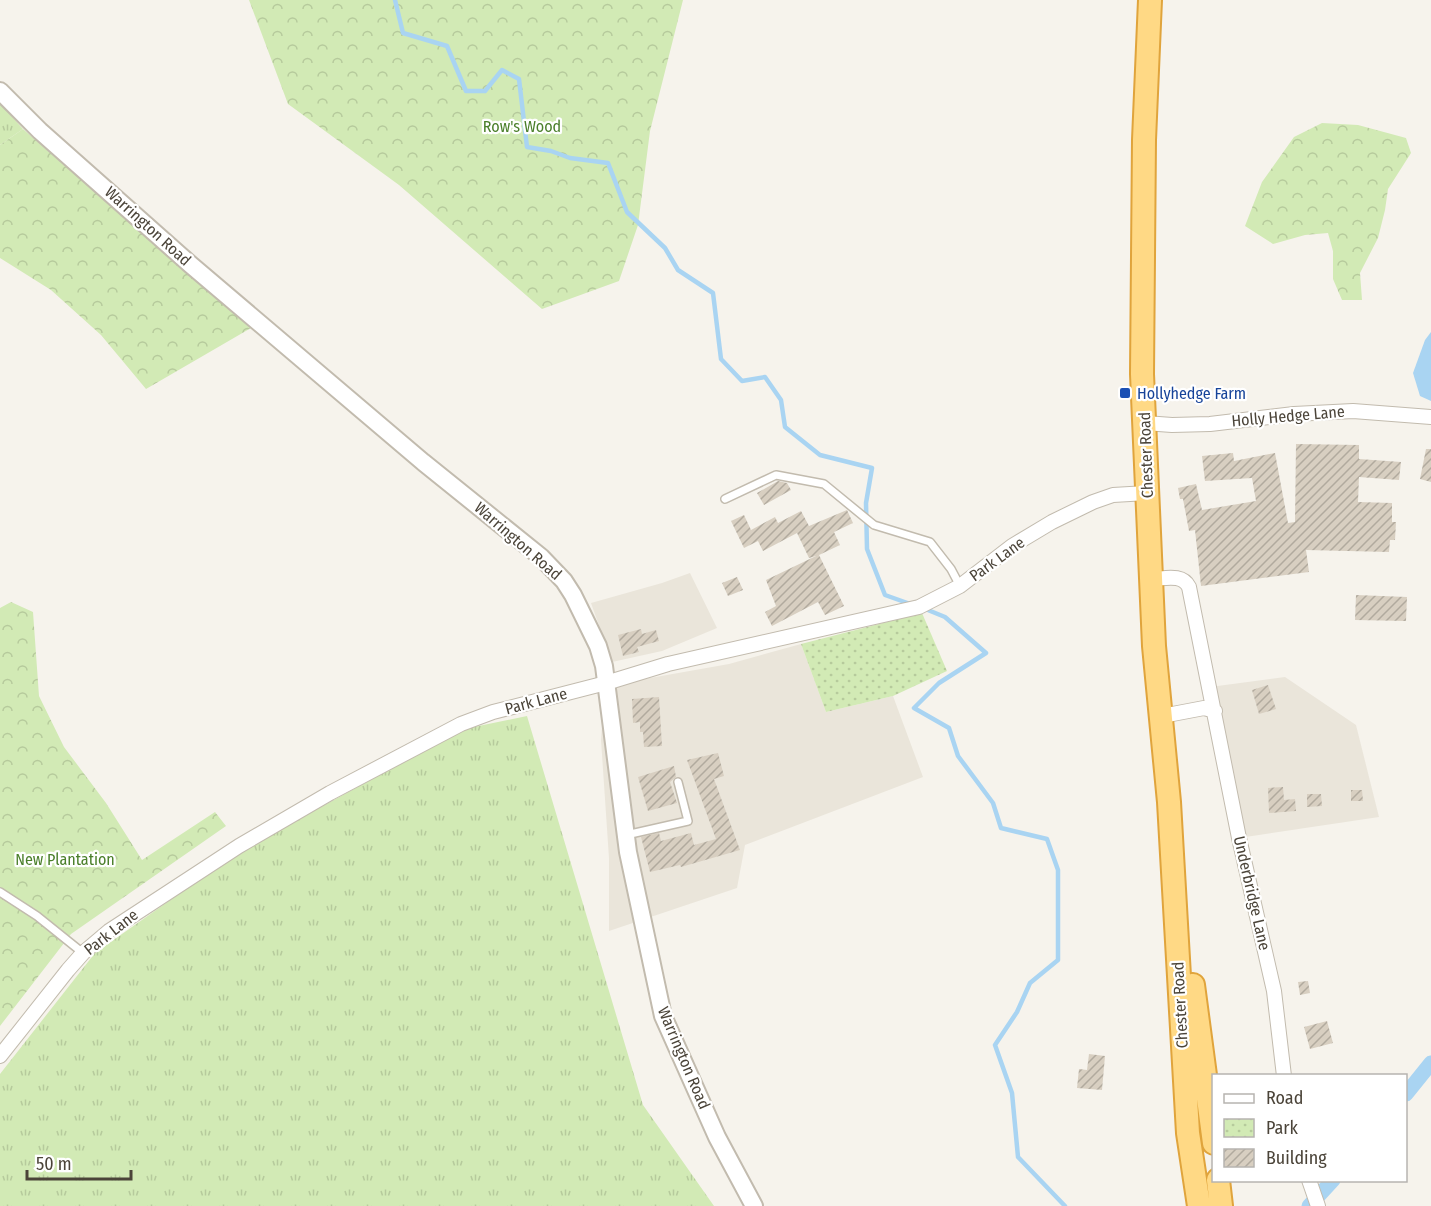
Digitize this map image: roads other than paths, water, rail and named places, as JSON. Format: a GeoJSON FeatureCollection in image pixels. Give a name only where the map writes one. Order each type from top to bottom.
{"type":"FeatureCollection","features":[{"type":"Feature","properties":{"kind":"highway","name":"Chester Road"},"geometry":{"type":"LineString","coordinates":[[1150,0],[1144,140],[1142,374],[1154,646],[1169,802],[1188,1133],[1199,1206]]}},
{"type":"Feature","properties":{"kind":"highway","name":"Chester Road"},"geometry":{"type":"LineString","coordinates":[[1169,802],[1212,1128]]}},
{"type":"Feature","properties":{"kind":"highway"},"geometry":{"type":"LineString","coordinates":[[1218,1182],[1221,1206]]}},
{"type":"Feature","properties":{"kind":"street","name":"Warrington Road"},"geometry":{"type":"LineString","coordinates":[[0,91],[40,131],[191,265],[423,462],[521,540],[548,563],[564,581],[598,646],[604,666],[626,835],[643,928],[663,1016],[717,1137],[753,1206]]}},
{"type":"Feature","properties":{"kind":"street","name":"Holly Hedge Lane"},"geometry":{"type":"LineString","coordinates":[[1145,423],[1210,424],[1294,414],[1353,411],[1431,417]]}},
{"type":"Feature","properties":{"kind":"street","name":"Park Lane"},"geometry":{"type":"LineString","coordinates":[[0,1056],[51,988],[83,953],[109,931],[239,846],[330,793],[461,724],[493,712],[606,683],[668,664],[919,606],[960,586],[1012,546],[1052,522],[1113,495],[1147,493]]}},
{"type":"Feature","properties":{"kind":"street","name":"Underbridge Lane"},"geometry":{"type":"LineString","coordinates":[[1151,579],[1178,578],[1187,582],[1239,838],[1274,991],[1284,1074]]}},
{"type":"Feature","properties":{"kind":"street"},"geometry":{"type":"LineString","coordinates":[[1162,716],[1204,708],[1215,711]]}},
{"type":"Feature","properties":{"kind":"street"},"geometry":{"type":"LineString","coordinates":[[1310,1182],[1318,1206]]}},
{"type":"Feature","properties":{"kind":"lane"},"geometry":{"type":"LineString","coordinates":[[725,500],[776,475],[824,484],[874,525],[930,542],[951,569],[960,586]]}},
{"type":"Feature","properties":{"kind":"lane"},"geometry":{"type":"LineString","coordinates":[[626,835],[688,821],[678,782]]}},
{"type":"Feature","properties":{"kind":"lane"},"geometry":{"type":"LineString","coordinates":[[0,892],[36,916],[83,953]]}},
{"type":"Feature","properties":{"kind":"water"},"geometry":{"type":"Polygon","coordinates":[[[1431,332],[1431,401],[1420,396],[1413,373],[1425,340],[1431,332]]]}},
{"type":"Feature","properties":{"kind":"waterway"},"geometry":{"type":"LineString","coordinates":[[395,0],[403,33],[447,46],[466,91],[485,91],[502,70],[519,79],[527,147],[551,151],[570,158],[608,163],[627,212],[665,248],[678,270],[713,293],[721,359],[742,381],[765,377],[781,400],[785,427],[820,455],[872,468],[866,503],[867,549],[885,595],[913,605]]}},
{"type":"Feature","properties":{"kind":"waterway"},"geometry":{"type":"LineString","coordinates":[[923,608],[945,617],[986,653],[939,683],[914,708],[949,728],[958,756],[993,803],[1001,828],[1047,839],[1058,870],[1058,960],[1030,983],[1017,1012],[995,1045],[1012,1093],[1018,1157],[1065,1206]]}},
{"type":"Feature","properties":{"kind":"waterway"},"geometry":{"type":"LineString","coordinates":[[1407,1093],[1431,1063]]}},
{"type":"Feature","properties":{"kind":"waterway"},"geometry":{"type":"LineString","coordinates":[[1309,1206],[1331,1182]]}},
{"type":"Feature","properties":{"kind":"place","name":"Hollyhedge Farm"},"geometry":{"type":"Point","coordinates":[1125,393]}},
{"type":"Feature","properties":{"kind":"park label","name":"Row's Wood"},"geometry":{"type":"Point","coordinates":[522,126]}},
{"type":"Feature","properties":{"kind":"park label","name":"New Plantation"},"geometry":{"type":"Point","coordinates":[65,859]}}]}
